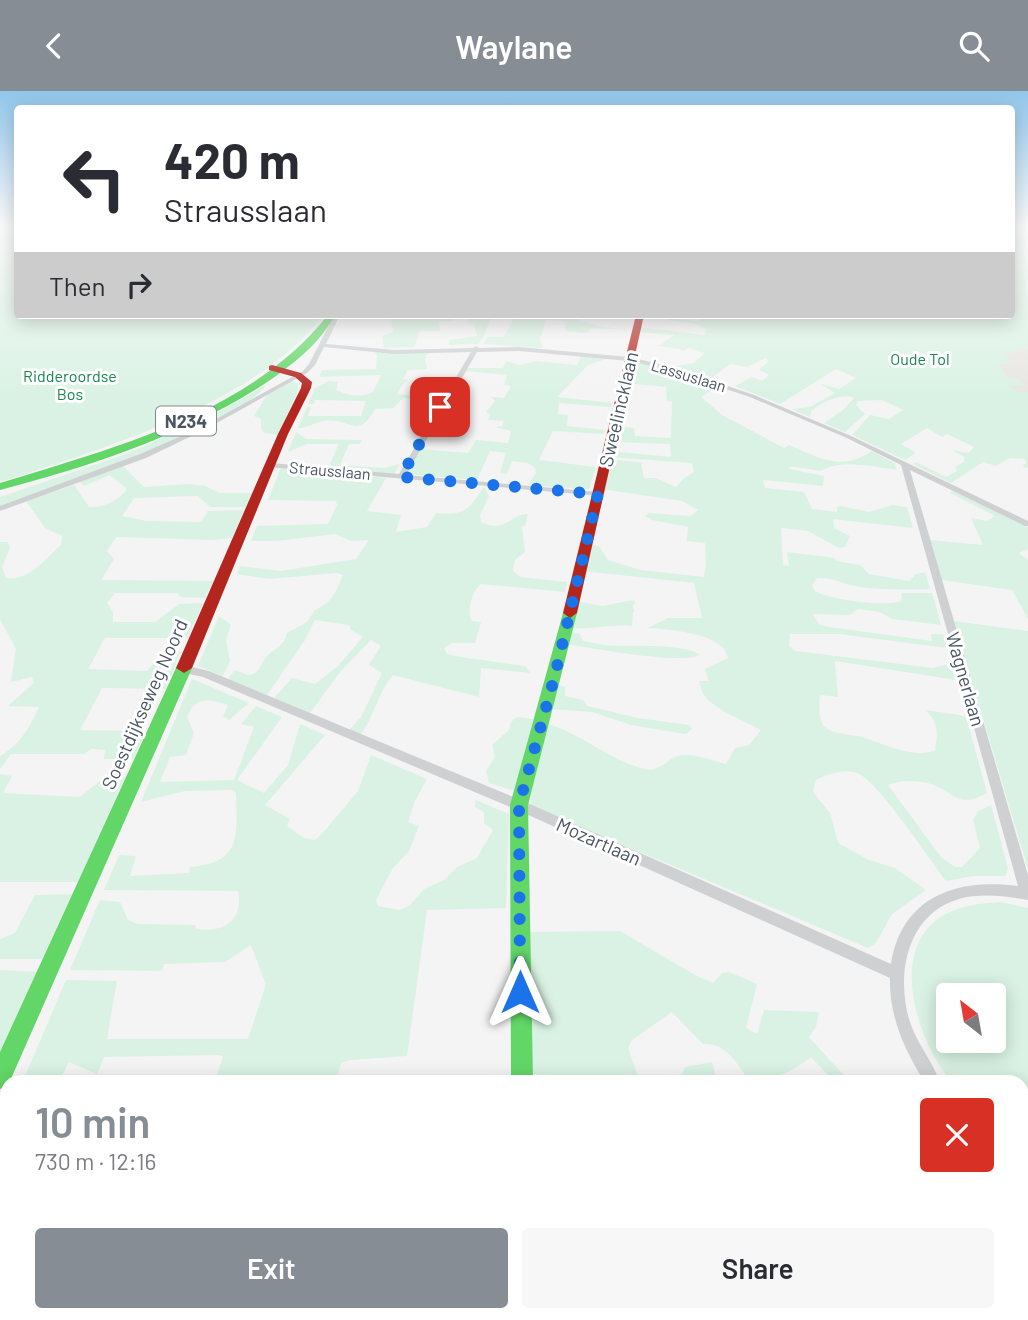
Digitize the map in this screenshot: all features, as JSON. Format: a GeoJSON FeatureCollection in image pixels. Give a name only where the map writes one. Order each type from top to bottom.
{"type":"FeatureCollection","features":[{"type":"Feature","properties":{"kind":"main road","name":"N234"},"geometry":{"type":"LineString","coordinates":[[0,487],[132,443],[204,412],[275,369],[321,333],[330,319]]}},
{"type":"Feature","properties":{"kind":"main road","name":"Sweelincklaan"},"geometry":{"type":"LineString","coordinates":[[522,1075],[519,805],[555,675],[639,319]]}},
{"type":"Feature","properties":{"kind":"main road"},"geometry":{"type":"LineString","coordinates":[[275,369],[304,372]]}},
{"type":"Feature","properties":{"kind":"main road","name":"Soestdijkseweg Noord"},"geometry":{"type":"LineString","coordinates":[[1,1075],[183,669],[283,433],[307,385],[304,372]]}},
{"type":"Feature","properties":{"kind":"street"},"geometry":{"type":"LineString","coordinates":[[0,509],[144,456],[202,429],[304,372],[322,345],[331,319]]}},
{"type":"Feature","properties":{"kind":"street","name":"Lassuslaan"},"geometry":{"type":"LineString","coordinates":[[322,345],[395,352],[519,349],[629,359],[692,374],[849,437],[1028,524]]}},
{"type":"Feature","properties":{"kind":"street"},"geometry":{"type":"LineString","coordinates":[[401,477],[453,383],[477,348]]}},
{"type":"Feature","properties":{"kind":"street","name":"Strausslaan"},"geometry":{"type":"LineString","coordinates":[[271,465],[598,494]]}},
{"type":"Feature","properties":{"kind":"street","name":"Wagnerlaan"},"geometry":{"type":"LineString","coordinates":[[905,465],[1028,894]]}},
{"type":"Feature","properties":{"kind":"street","name":"Mozartlaan"},"geometry":{"type":"LineString","coordinates":[[183,669],[205,674],[519,805],[895,973]]}},
{"type":"Feature","properties":{"kind":"street"},"geometry":{"type":"LineString","coordinates":[[928,1075],[913,1049],[902,1019],[895,973],[904,937],[924,910],[954,894],[991,890],[1028,894]]}},
{"type":"Feature","properties":{"kind":"green space","name":"Ridderoordse Bos"},"geometry":{"type":"Polygon","coordinates":[[[0,284],[14,284],[14,319],[319,319],[294,346],[259,374],[219,398],[130,438],[0,482],[0,284]]]}},
{"type":"Feature","properties":{"kind":"green space","name":"Oude Tol"},"geometry":{"type":"Polygon","coordinates":[[[1015,284],[1028,284],[1028,468],[1022,466],[1027,462],[1024,459],[1010,458],[996,466],[983,462],[951,483],[913,464],[916,462],[946,477],[957,471],[955,467],[964,462],[964,457],[952,450],[969,453],[974,447],[947,434],[942,437],[927,428],[901,444],[916,453],[905,460],[852,435],[870,415],[889,419],[903,410],[882,400],[858,401],[856,405],[865,414],[845,432],[824,423],[843,410],[854,398],[843,397],[826,402],[811,411],[810,417],[792,409],[810,407],[835,393],[820,384],[839,389],[856,378],[836,369],[780,404],[735,386],[752,377],[762,381],[769,375],[759,370],[768,362],[766,358],[747,367],[730,364],[712,378],[676,366],[694,363],[704,353],[689,348],[683,351],[658,346],[675,335],[638,332],[639,327],[705,335],[706,329],[696,324],[667,319],[1015,319],[1015,284]]]}},
{"type":"Feature","properties":{"kind":"green space"},"geometry":{"type":"Polygon","coordinates":[[[391,319],[454,319],[439,322],[440,331],[420,331],[414,347],[384,348],[382,336],[393,332],[391,319]]]}},
{"type":"Feature","properties":{"kind":"green space"},"geometry":{"type":"Polygon","coordinates":[[[468,319],[490,319],[478,344],[449,345],[449,340],[477,336],[474,324],[467,323],[468,319]]]}},
{"type":"Feature","properties":{"kind":"green space"},"geometry":{"type":"Polygon","coordinates":[[[514,319],[578,319],[598,326],[631,330],[591,328],[588,333],[566,331],[565,321],[547,320],[540,338],[542,348],[483,344],[488,337],[503,337],[514,319]]]}},
{"type":"Feature","properties":{"kind":"green space"},"geometry":{"type":"Polygon","coordinates":[[[372,350],[428,350],[425,360],[427,369],[408,370],[403,379],[409,380],[397,394],[439,398],[437,401],[403,398],[393,408],[397,408],[375,409],[364,424],[358,426],[333,421],[298,428],[307,407],[311,407],[308,416],[361,416],[366,401],[315,400],[314,404],[308,404],[315,388],[329,381],[338,382],[336,390],[345,394],[359,396],[373,392],[381,375],[319,377],[322,370],[376,369],[377,355],[372,350]]]}},
{"type":"Feature","properties":{"kind":"green space"},"geometry":{"type":"Polygon","coordinates":[[[581,356],[606,359],[588,365],[557,397],[612,403],[611,407],[559,403],[558,414],[568,415],[567,426],[605,430],[604,434],[553,431],[539,460],[596,467],[589,489],[528,485],[536,473],[535,468],[528,463],[512,461],[507,474],[500,473],[506,453],[490,451],[477,480],[406,474],[420,449],[468,453],[476,440],[508,443],[511,431],[494,427],[502,426],[504,421],[488,420],[490,414],[486,412],[495,401],[491,397],[504,398],[511,386],[504,385],[507,375],[465,371],[467,368],[503,368],[506,361],[520,365],[537,361],[577,365],[581,356]]]}},
{"type":"Feature","properties":{"kind":"green space"},"geometry":{"type":"Polygon","coordinates":[[[633,362],[677,371],[719,386],[701,397],[722,415],[784,448],[789,445],[821,458],[840,462],[850,461],[872,451],[894,463],[897,470],[838,465],[821,471],[790,466],[789,469],[824,476],[823,486],[763,480],[765,488],[804,492],[812,509],[837,512],[837,507],[841,506],[869,512],[893,505],[907,507],[913,528],[833,519],[834,528],[850,536],[845,547],[839,548],[808,531],[781,528],[783,565],[789,566],[787,552],[835,558],[836,561],[860,565],[869,574],[909,581],[916,574],[925,572],[930,589],[873,588],[822,578],[817,578],[812,585],[815,591],[822,594],[871,603],[901,601],[902,593],[932,593],[941,625],[892,619],[880,612],[858,609],[850,615],[812,614],[820,625],[829,627],[932,641],[931,634],[943,634],[947,648],[839,634],[790,634],[789,646],[795,651],[933,668],[951,663],[956,680],[835,661],[838,697],[820,695],[820,716],[825,727],[833,732],[862,737],[909,752],[927,753],[935,750],[937,733],[935,724],[925,710],[966,716],[987,793],[978,798],[963,800],[926,783],[903,781],[888,785],[941,857],[955,867],[962,867],[980,848],[973,820],[978,811],[991,805],[1008,868],[1005,876],[973,876],[946,881],[890,805],[866,779],[857,773],[842,771],[816,780],[813,792],[830,813],[838,843],[869,860],[895,868],[926,890],[892,914],[876,943],[868,948],[531,806],[531,793],[547,724],[572,734],[619,760],[651,770],[684,755],[726,764],[735,748],[749,745],[761,730],[723,711],[702,692],[699,681],[709,681],[705,669],[728,658],[724,649],[694,634],[648,628],[668,618],[702,618],[694,583],[582,571],[588,544],[599,546],[608,560],[640,570],[704,577],[705,543],[687,541],[688,527],[652,520],[645,516],[649,513],[690,516],[698,510],[682,501],[601,489],[608,459],[645,463],[641,464],[644,478],[656,478],[676,487],[694,472],[692,463],[609,457],[610,451],[671,457],[670,444],[612,442],[616,426],[634,428],[635,436],[671,438],[672,402],[667,401],[666,387],[625,383],[633,362]]]}},
{"type":"Feature","properties":{"kind":"green space"},"geometry":{"type":"Polygon","coordinates":[[[290,382],[298,383],[298,390],[278,435],[265,433],[261,428],[261,419],[254,416],[267,395],[290,382]]]}},
{"type":"Feature","properties":{"kind":"green space"},"geometry":{"type":"Polygon","coordinates":[[[266,385],[249,401],[221,419],[184,436],[0,507],[0,497],[126,454],[202,421],[266,385]]]}},
{"type":"Feature","properties":{"kind":"green space"},"geometry":{"type":"Polygon","coordinates":[[[296,432],[306,439],[362,440],[360,444],[349,444],[340,465],[385,468],[400,464],[394,474],[328,468],[339,444],[307,444],[288,452],[296,432]]]}},
{"type":"Feature","properties":{"kind":"green space"},"geometry":{"type":"Polygon","coordinates":[[[122,465],[144,487],[188,484],[205,486],[220,493],[252,493],[246,507],[210,507],[198,496],[134,498],[122,516],[146,521],[197,522],[202,521],[208,511],[244,510],[232,538],[213,540],[116,537],[107,551],[114,559],[101,580],[213,581],[205,598],[180,597],[178,593],[115,593],[107,603],[113,612],[113,622],[155,622],[179,604],[203,603],[187,638],[105,638],[88,669],[147,671],[162,655],[181,651],[165,689],[102,688],[80,730],[146,731],[133,759],[104,759],[105,750],[91,749],[84,754],[11,754],[0,769],[0,756],[24,735],[39,707],[8,706],[34,683],[32,677],[11,682],[16,649],[0,619],[0,542],[8,542],[10,548],[2,567],[6,578],[30,573],[61,545],[62,536],[45,528],[26,501],[74,485],[89,507],[105,505],[116,500],[127,489],[110,475],[84,486],[80,482],[122,465]]]}},
{"type":"Feature","properties":{"kind":"green space"},"geometry":{"type":"Polygon","coordinates":[[[281,468],[386,478],[367,511],[401,515],[396,532],[427,527],[436,513],[454,513],[466,509],[484,486],[489,496],[480,515],[481,522],[502,525],[528,514],[525,526],[522,526],[525,552],[515,560],[513,571],[521,577],[567,582],[565,592],[481,584],[475,591],[470,607],[472,621],[481,622],[475,643],[452,643],[444,648],[447,654],[454,656],[525,666],[530,673],[481,668],[479,697],[393,675],[360,735],[349,730],[361,717],[382,673],[369,665],[381,646],[371,640],[340,672],[310,713],[274,698],[292,678],[315,684],[337,667],[363,637],[351,630],[349,625],[315,620],[305,640],[267,695],[228,679],[235,670],[248,675],[256,672],[265,658],[282,644],[287,633],[307,622],[315,610],[327,603],[343,575],[337,573],[269,579],[237,574],[240,566],[281,571],[356,559],[369,540],[351,541],[335,534],[277,541],[251,541],[257,526],[328,524],[337,505],[336,501],[268,500],[281,468]]]}},
{"type":"Feature","properties":{"kind":"green space"},"geometry":{"type":"Polygon","coordinates":[[[953,491],[1028,527],[1028,549],[1019,553],[1028,560],[1028,619],[1012,590],[941,580],[929,540],[983,545],[971,518],[987,521],[995,516],[950,493],[953,491]]]}},
{"type":"Feature","properties":{"kind":"green space"},"geometry":{"type":"Polygon","coordinates":[[[633,600],[636,602],[632,606],[635,611],[632,626],[569,628],[575,601],[603,606],[633,600]]]}},
{"type":"Feature","properties":{"kind":"green space"},"geometry":{"type":"Polygon","coordinates":[[[219,616],[231,625],[226,640],[230,661],[223,676],[198,666],[219,616]]]}},
{"type":"Feature","properties":{"kind":"green space"},"geometry":{"type":"Polygon","coordinates":[[[954,621],[1028,631],[1028,869],[954,621]]]}},
{"type":"Feature","properties":{"kind":"green space"},"geometry":{"type":"Polygon","coordinates":[[[568,631],[580,634],[583,641],[613,646],[672,647],[700,655],[689,658],[655,657],[565,644],[568,631]]]}},
{"type":"Feature","properties":{"kind":"green space"},"geometry":{"type":"Polygon","coordinates":[[[192,679],[249,703],[229,720],[223,716],[228,705],[203,701],[194,705],[187,717],[194,733],[186,755],[170,757],[160,782],[234,780],[254,727],[241,724],[256,706],[282,717],[237,780],[264,793],[288,765],[300,724],[325,735],[265,805],[290,819],[287,826],[304,838],[315,840],[322,834],[358,791],[371,755],[427,779],[408,822],[419,826],[409,851],[393,868],[376,900],[378,906],[400,910],[409,906],[424,889],[444,880],[457,867],[477,858],[493,830],[484,823],[484,812],[475,807],[476,800],[509,814],[506,908],[427,910],[407,1056],[350,1060],[341,1063],[338,1075],[217,1075],[223,1056],[219,1055],[104,1057],[97,1074],[69,1062],[62,1075],[26,1075],[66,980],[117,981],[107,1039],[248,1039],[266,985],[251,945],[225,962],[164,964],[162,971],[70,970],[100,900],[120,902],[128,920],[138,924],[195,925],[196,929],[206,930],[223,927],[238,910],[238,891],[104,890],[119,855],[136,856],[130,876],[189,873],[190,867],[219,860],[233,845],[237,822],[236,793],[231,790],[185,791],[141,802],[192,679]]]}},
{"type":"Feature","properties":{"kind":"green space"},"geometry":{"type":"Polygon","coordinates":[[[556,684],[565,687],[565,696],[583,700],[587,706],[638,718],[689,725],[692,729],[686,734],[631,725],[592,712],[550,709],[556,684]]]}},
{"type":"Feature","properties":{"kind":"green space"},"geometry":{"type":"Polygon","coordinates":[[[517,717],[533,719],[515,791],[489,783],[486,771],[495,757],[492,745],[509,730],[511,722],[517,717]]]}},
{"type":"Feature","properties":{"kind":"green space"},"geometry":{"type":"Polygon","coordinates":[[[0,774],[12,776],[3,793],[80,797],[106,776],[125,777],[78,882],[0,882],[0,774]]]}},
{"type":"Feature","properties":{"kind":"green space"},"geometry":{"type":"Polygon","coordinates":[[[72,894],[42,959],[0,959],[0,939],[15,933],[35,895],[72,894]]]}},
{"type":"Feature","properties":{"kind":"green space"},"geometry":{"type":"Polygon","coordinates":[[[1000,902],[1028,908],[1028,1075],[946,1075],[928,1045],[914,1000],[914,954],[923,935],[938,919],[953,911],[1000,902]]]}},
{"type":"Feature","properties":{"kind":"green space"},"geometry":{"type":"Polygon","coordinates":[[[620,931],[713,983],[722,973],[729,972],[757,984],[746,1028],[757,1034],[764,1010],[819,1012],[816,1027],[809,1037],[844,1075],[828,1075],[811,1057],[796,1068],[778,1075],[745,1075],[725,1050],[703,1044],[672,1012],[632,1040],[628,1048],[638,1075],[528,1075],[526,932],[620,931]]]}},
{"type":"Feature","properties":{"kind":"green space"},"geometry":{"type":"Polygon","coordinates":[[[0,970],[37,972],[0,1052],[0,970]]]}},
{"type":"Feature","properties":{"kind":"green space"},"geometry":{"type":"Polygon","coordinates":[[[712,1062],[715,1075],[682,1075],[685,1067],[712,1062]]]}},
{"type":"Feature","properties":{"kind":"sand"},"geometry":{"type":"Polygon","coordinates":[[[1022,348],[1028,349],[1028,392],[1018,392],[1010,386],[1025,385],[1020,380],[1008,378],[998,364],[1007,364],[1007,354],[1022,348]]]}},
{"type":"Feature","properties":{"kind":"traffic: fast"},"geometry":{"type":"LineString","coordinates":[[0,487],[160,433],[237,397],[305,348],[329,319]]}},
{"type":"Feature","properties":{"kind":"traffic: fast"},"geometry":{"type":"LineString","coordinates":[[522,1075],[519,805],[570,613]]}},
{"type":"Feature","properties":{"kind":"traffic: fast"},"geometry":{"type":"LineString","coordinates":[[1,1075],[184,668]]}},
{"type":"Feature","properties":{"kind":"traffic: jam"},"geometry":{"type":"LineString","coordinates":[[570,613],[639,319]]}},
{"type":"Feature","properties":{"kind":"traffic: jam"},"geometry":{"type":"LineString","coordinates":[[184,668],[283,434],[306,388],[307,382],[298,375],[272,368]]}},
{"type":"Feature","properties":{"kind":"route"},"geometry":{"type":"LineString","coordinates":[[440,407],[401,477],[598,494],[555,675],[519,805],[520,992]]}}]}
